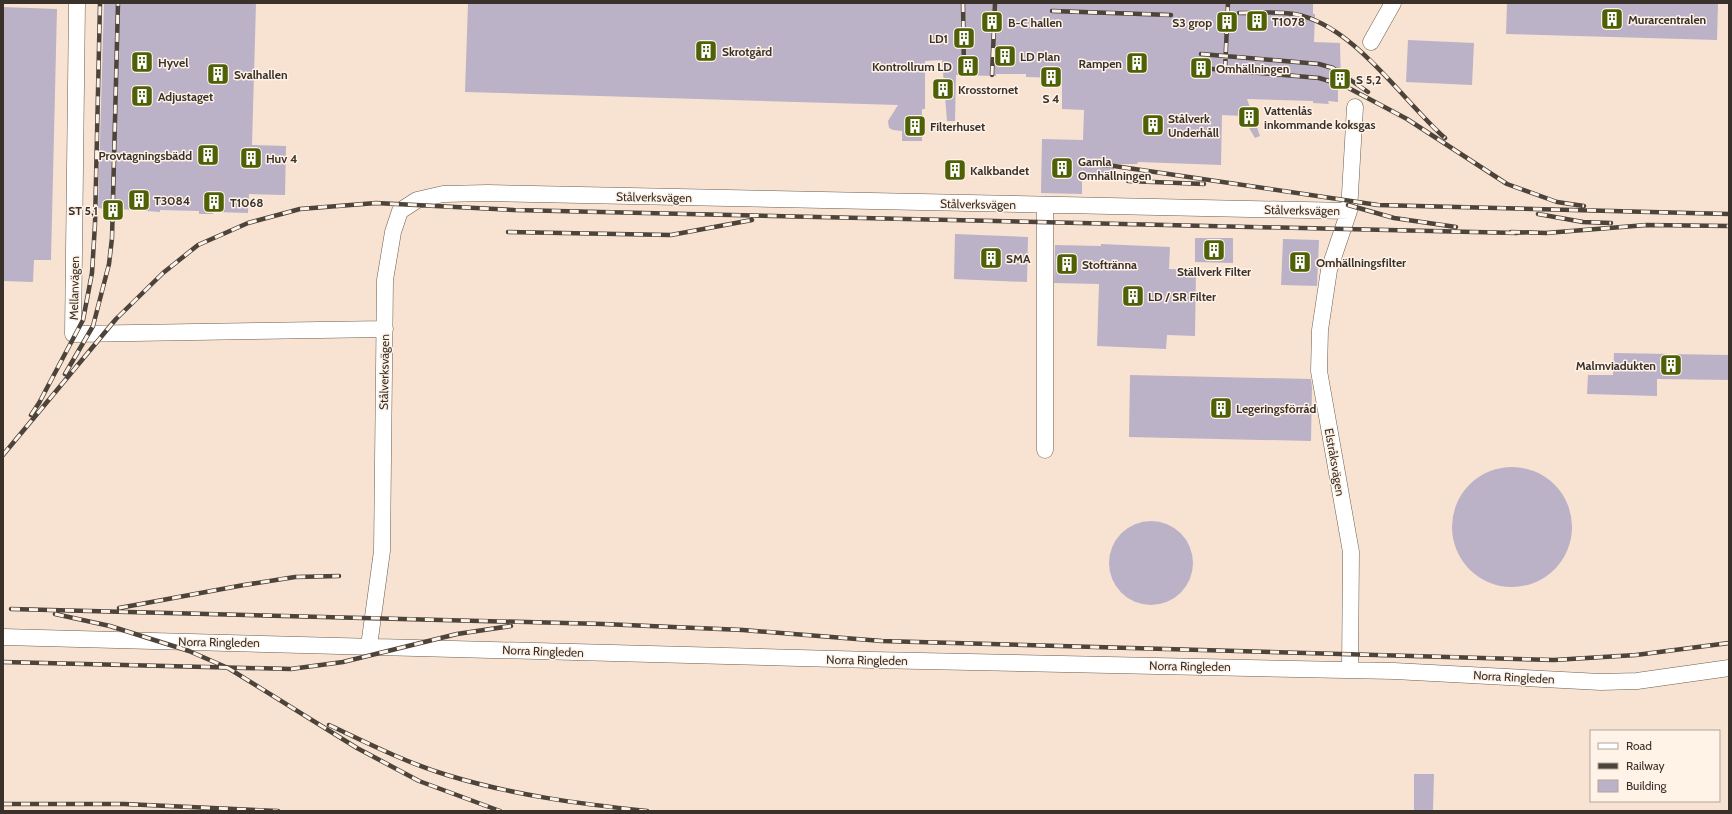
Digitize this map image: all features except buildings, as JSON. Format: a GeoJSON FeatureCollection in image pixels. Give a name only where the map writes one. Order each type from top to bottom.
{"type":"FeatureCollection","features":[{"type":"Feature","properties":{"kind":"street","name":"Mellanvägen"},"geometry":{"type":"LineString","coordinates":[[77,3],[73,334],[385,329]]}},
{"type":"Feature","properties":{"kind":"street"},"geometry":{"type":"LineString","coordinates":[[1371,42],[1393,3]]}},
{"type":"Feature","properties":{"kind":"street","name":"Elstråksvägen"},"geometry":{"type":"LineString","coordinates":[[1350,670],[1351,552],[1319,371],[1320,330],[1329,270],[1349,211],[1355,107]]}},
{"type":"Feature","properties":{"kind":"street","name":"Stålverksvägen"},"geometry":{"type":"LineString","coordinates":[[369,646],[382,551],[385,280],[393,232],[400,211],[418,200],[443,194],[488,193],[1349,211]]}},
{"type":"Feature","properties":{"kind":"street"},"geometry":{"type":"LineString","coordinates":[[1045,205],[1045,450]]}},
{"type":"Feature","properties":{"kind":"street","name":"Norra Ringleden"},"geometry":{"type":"LineString","coordinates":[[3,637],[874,660],[1350,670],[1601,682],[1637,681],[1729,668]]}},
{"type":"Feature","properties":{"kind":"railway"},"geometry":{"type":"LineString","coordinates":[[31,415],[39,403],[83,320],[92,273],[95,224],[100,3]]}},
{"type":"Feature","properties":{"kind":"railway"},"geometry":{"type":"LineString","coordinates":[[65,374],[93,326],[109,264],[112,238],[118,3]]}},
{"type":"Feature","properties":{"kind":"railway"},"geometry":{"type":"LineString","coordinates":[[963,3],[964,74]]}},
{"type":"Feature","properties":{"kind":"railway"},"geometry":{"type":"LineString","coordinates":[[992,75],[995,3]]}},
{"type":"Feature","properties":{"kind":"railway"},"geometry":{"type":"LineString","coordinates":[[1225,70],[1228,3]]}},
{"type":"Feature","properties":{"kind":"railway"},"geometry":{"type":"LineString","coordinates":[[1052,11],[1171,15]]}},
{"type":"Feature","properties":{"kind":"railway"},"geometry":{"type":"LineString","coordinates":[[1239,13],[1273,12],[1294,14],[1316,21],[1336,32],[1376,66],[1445,138]]}},
{"type":"Feature","properties":{"kind":"railway"},"geometry":{"type":"LineString","coordinates":[[1201,54],[1319,64],[1333,68],[1368,92]]}},
{"type":"Feature","properties":{"kind":"railway"},"geometry":{"type":"LineString","coordinates":[[1201,68],[1319,78],[1343,85],[1407,119],[1507,184],[1557,202],[1584,206]]}},
{"type":"Feature","properties":{"kind":"railway"},"geometry":{"type":"LineString","coordinates":[[1086,164],[1114,166],[1378,205],[1729,214]]}},
{"type":"Feature","properties":{"kind":"railway"},"geometry":{"type":"LineString","coordinates":[[1128,181],[1204,184]]}},
{"type":"Feature","properties":{"kind":"railway"},"geometry":{"type":"LineString","coordinates":[[3,455],[116,319],[163,273],[198,245],[248,223],[300,209],[376,203],[514,210],[1517,233]]}},
{"type":"Feature","properties":{"kind":"railway"},"geometry":{"type":"LineString","coordinates":[[1348,205],[1394,218],[1456,227]]}},
{"type":"Feature","properties":{"kind":"railway"},"geometry":{"type":"LineString","coordinates":[[1538,214],[1583,222],[1611,223]]}},
{"type":"Feature","properties":{"kind":"railway"},"geometry":{"type":"LineString","coordinates":[[508,232],[671,235],[752,220]]}},
{"type":"Feature","properties":{"kind":"railway"},"geometry":{"type":"LineString","coordinates":[[1511,232],[1546,233],[1647,225],[1729,226]]}},
{"type":"Feature","properties":{"kind":"railway"},"geometry":{"type":"LineString","coordinates":[[119,608],[295,577],[339,576]]}},
{"type":"Feature","properties":{"kind":"railway"},"geometry":{"type":"LineString","coordinates":[[11,609],[603,624],[743,630],[882,641],[1554,660],[1636,655],[1729,643]]}},
{"type":"Feature","properties":{"kind":"railway"},"geometry":{"type":"LineString","coordinates":[[55,614],[110,626],[189,651],[228,668],[357,748],[419,781],[500,811]]}},
{"type":"Feature","properties":{"kind":"railway"},"geometry":{"type":"LineString","coordinates":[[3,662],[291,669],[343,662],[457,634],[511,626]]}},
{"type":"Feature","properties":{"kind":"railway"},"geometry":{"type":"LineString","coordinates":[[329,725],[417,765],[472,782],[546,798],[647,811]]}},
{"type":"Feature","properties":{"kind":"railway"},"geometry":{"type":"LineString","coordinates":[[3,804],[124,804],[278,811]]}},
{"type":"Feature","properties":{"kind":"place","name":"Murarcentralen"},"geometry":{"type":"Point","coordinates":[1612,19]}},
{"type":"Feature","properties":{"kind":"place","name":"T1078"},"geometry":{"type":"Point","coordinates":[1257,21]}},
{"type":"Feature","properties":{"kind":"place","name":"B-C hallen"},"geometry":{"type":"Point","coordinates":[992,22]}},
{"type":"Feature","properties":{"kind":"place","name":"S3 grop"},"geometry":{"type":"Point","coordinates":[1227,22]}},
{"type":"Feature","properties":{"kind":"place","name":"LD1"},"geometry":{"type":"Point","coordinates":[964,38]}},
{"type":"Feature","properties":{"kind":"place","name":"Skrotgård"},"geometry":{"type":"Point","coordinates":[706,51]}},
{"type":"Feature","properties":{"kind":"place","name":"LD Plan"},"geometry":{"type":"Point","coordinates":[1005,56]}},
{"type":"Feature","properties":{"kind":"place","name":"Hyvel"},"geometry":{"type":"Point","coordinates":[142,62]}},
{"type":"Feature","properties":{"kind":"place","name":"Rampen"},"geometry":{"type":"Point","coordinates":[1137,63]}},
{"type":"Feature","properties":{"kind":"place","name":"Kontrollrum LD"},"geometry":{"type":"Point","coordinates":[968,66]}},
{"type":"Feature","properties":{"kind":"place","name":"Omhällningen"},"geometry":{"type":"Point","coordinates":[1201,68]}},
{"type":"Feature","properties":{"kind":"place","name":"Svalhallen"},"geometry":{"type":"Point","coordinates":[218,74]}},
{"type":"Feature","properties":{"kind":"place","name":"S 4"},"geometry":{"type":"Point","coordinates":[1051,77]}},
{"type":"Feature","properties":{"kind":"place","name":"S 5,2"},"geometry":{"type":"Point","coordinates":[1340,79]}},
{"type":"Feature","properties":{"kind":"place","name":"Krosstornet"},"geometry":{"type":"Point","coordinates":[943,89]}},
{"type":"Feature","properties":{"kind":"place","name":"Adjustaget"},"geometry":{"type":"Point","coordinates":[142,96]}},
{"type":"Feature","properties":{"kind":"place","name":"Vattenlås inkommande koksgas"},"geometry":{"type":"Point","coordinates":[1249,117]}},
{"type":"Feature","properties":{"kind":"place","name":"Stålverk Underhåll"},"geometry":{"type":"Point","coordinates":[1153,125]}},
{"type":"Feature","properties":{"kind":"place","name":"Filterhuset"},"geometry":{"type":"Point","coordinates":[915,126]}},
{"type":"Feature","properties":{"kind":"place","name":"Provtagningsbädd"},"geometry":{"type":"Point","coordinates":[208,155]}},
{"type":"Feature","properties":{"kind":"place","name":"Huv 4"},"geometry":{"type":"Point","coordinates":[251,158]}},
{"type":"Feature","properties":{"kind":"place","name":"Gamla Omhällningen"},"geometry":{"type":"Point","coordinates":[1062,168]}},
{"type":"Feature","properties":{"kind":"place","name":"Kalkbandet"},"geometry":{"type":"Point","coordinates":[955,170]}},
{"type":"Feature","properties":{"kind":"place","name":"T3084"},"geometry":{"type":"Point","coordinates":[139,200]}},
{"type":"Feature","properties":{"kind":"place","name":"T1068"},"geometry":{"type":"Point","coordinates":[214,202]}},
{"type":"Feature","properties":{"kind":"place","name":"ST 5,1"},"geometry":{"type":"Point","coordinates":[113,210]}},
{"type":"Feature","properties":{"kind":"place","name":"Ställverk Filter"},"geometry":{"type":"Point","coordinates":[1214,250]}},
{"type":"Feature","properties":{"kind":"place","name":"SMA"},"geometry":{"type":"Point","coordinates":[991,258]}},
{"type":"Feature","properties":{"kind":"place","name":"Omhällningsfilter"},"geometry":{"type":"Point","coordinates":[1300,262]}},
{"type":"Feature","properties":{"kind":"place","name":"Stoftränna"},"geometry":{"type":"Point","coordinates":[1067,264]}},
{"type":"Feature","properties":{"kind":"place","name":"LD / SR Filter"},"geometry":{"type":"Point","coordinates":[1133,296]}},
{"type":"Feature","properties":{"kind":"place","name":"Malmviadukten"},"geometry":{"type":"Point","coordinates":[1671,365]}},
{"type":"Feature","properties":{"kind":"place","name":"Legeringsförråd"},"geometry":{"type":"Point","coordinates":[1221,408]}}]}
